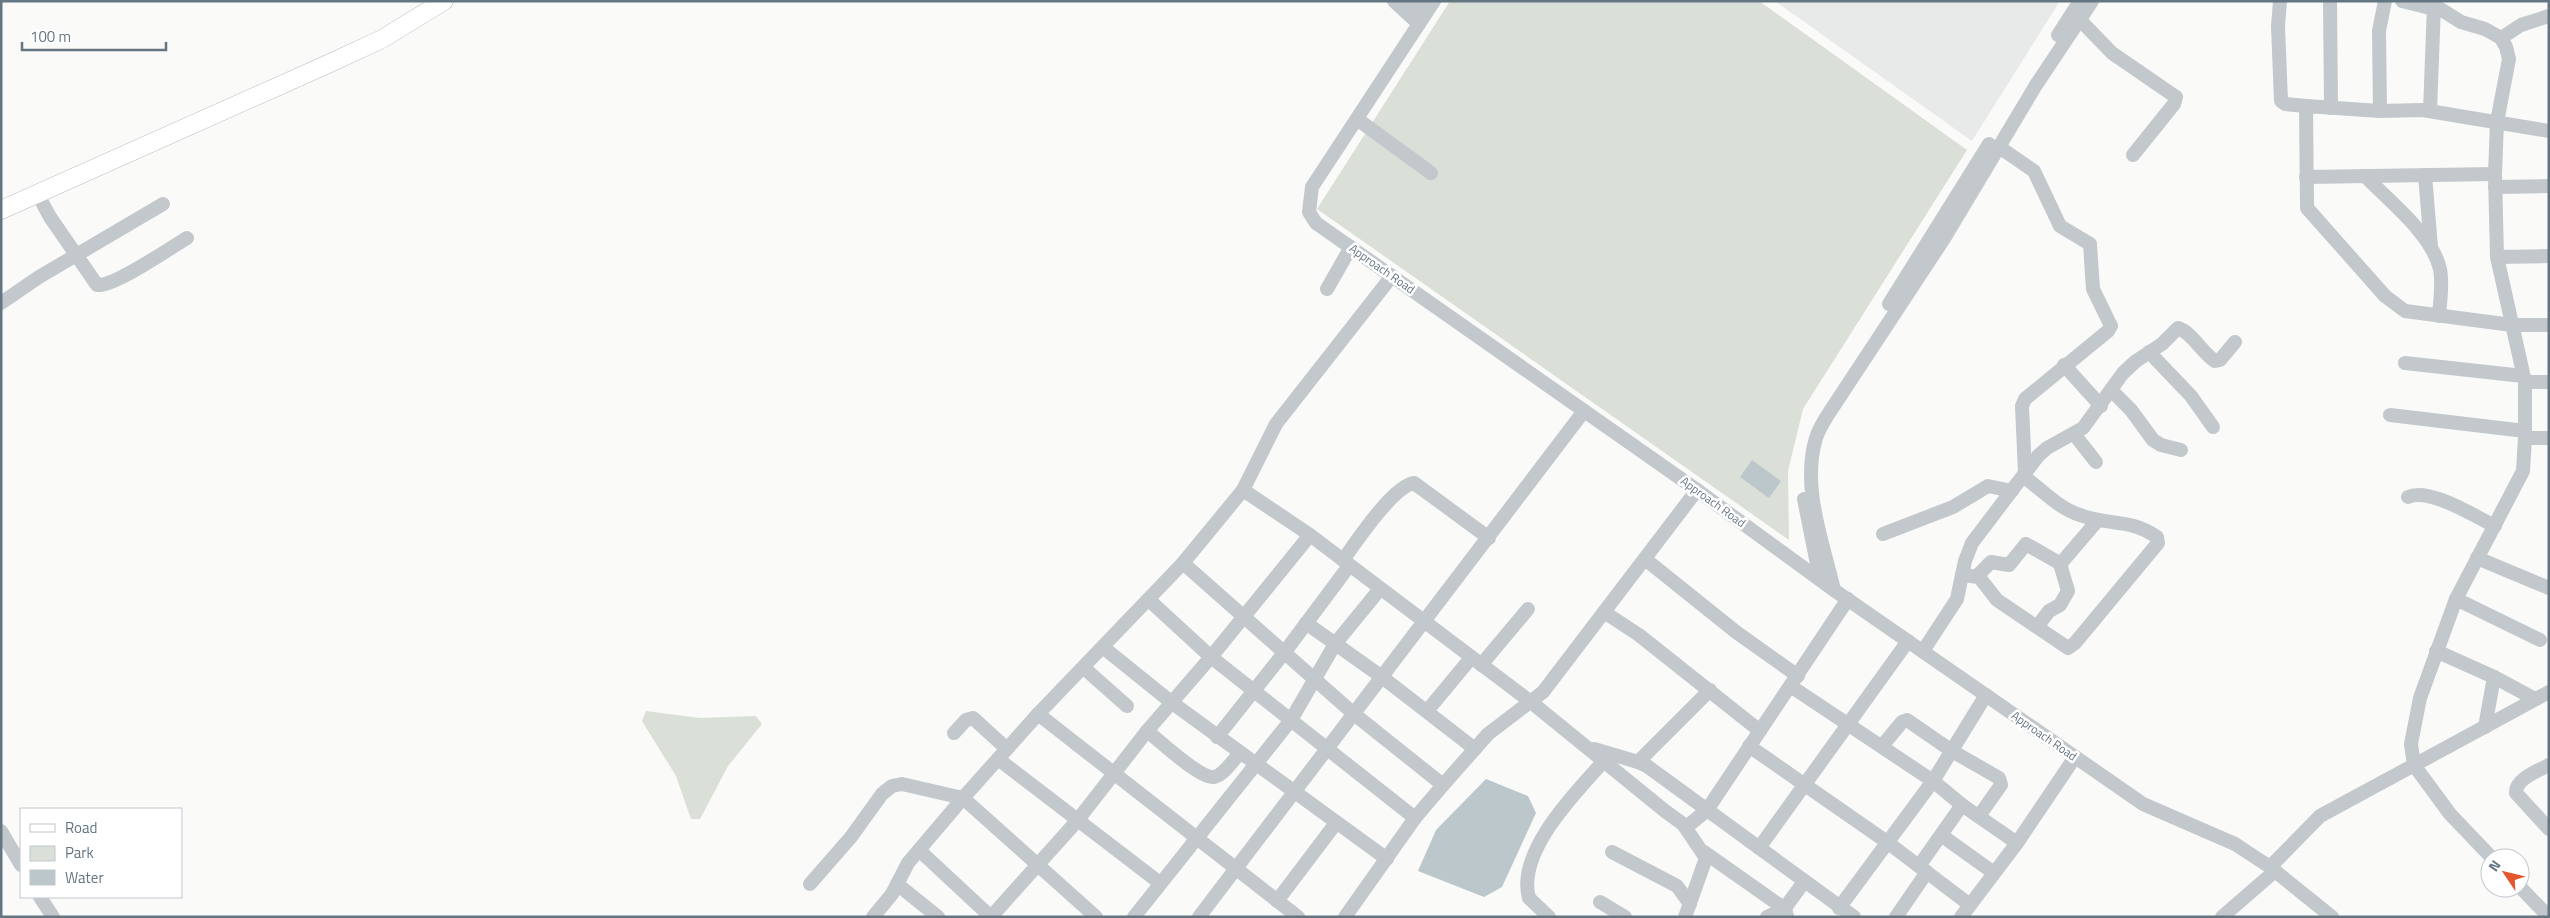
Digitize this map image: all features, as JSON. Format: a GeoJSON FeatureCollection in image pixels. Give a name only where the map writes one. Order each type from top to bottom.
{"type":"FeatureCollection","features":[{"type":"Feature","properties":{"kind":"main road"},"geometry":{"type":"LineString","coordinates":[[1,210],[337,60],[382,38],[444,1]]}},
{"type":"Feature","properties":{"kind":"street"},"geometry":{"type":"LineString","coordinates":[[1394,1],[1419,24]]}},
{"type":"Feature","properties":{"kind":"street"},"geometry":{"type":"LineString","coordinates":[[1407,1],[1430,6]]}},
{"type":"Feature","properties":{"kind":"street"},"geometry":{"type":"LineString","coordinates":[[1820,579],[1806,514],[1804,485],[1805,445],[1811,424],[2080,1]]}},
{"type":"Feature","properties":{"kind":"street"},"geometry":{"type":"LineString","coordinates":[[1834,590],[1812,493],[1812,467],[1817,436],[1831,410],[1945,236],[1999,146],[2092,1]]}},
{"type":"Feature","properties":{"kind":"street"},"geometry":{"type":"LineString","coordinates":[[2280,1],[2278,26],[2281,100],[2285,104],[2380,111],[2430,112],[2549,131]]}},
{"type":"Feature","properties":{"kind":"street"},"geometry":{"type":"LineString","coordinates":[[2330,1],[2331,108]]}},
{"type":"Feature","properties":{"kind":"street"},"geometry":{"type":"LineString","coordinates":[[2380,111],[2380,31],[2385,1]]}},
{"type":"Feature","properties":{"kind":"street"},"geometry":{"type":"LineString","coordinates":[[2402,1],[2434,5],[2460,22],[2486,29],[2500,38],[2506,47],[2509,59],[2497,122],[2495,180],[2497,257],[2524,379],[2525,435],[2523,471],[2456,599],[2436,651],[2414,723],[2411,744],[2414,765],[2450,814],[2482,848]]}},
{"type":"Feature","properties":{"kind":"street"},"geometry":{"type":"LineString","coordinates":[[2430,112],[2434,5]]}},
{"type":"Feature","properties":{"kind":"street","name":"Approach Road"},"geometry":{"type":"LineString","coordinates":[[1430,6],[1312,187],[1308,201],[1309,212],[1316,223],[1697,490],[1834,590],[2143,804],[2235,844],[2272,869],[2332,917]]}},
{"type":"Feature","properties":{"kind":"street"},"geometry":{"type":"LineString","coordinates":[[2500,38],[2521,25],[2549,16]]}},
{"type":"Feature","properties":{"kind":"street"},"geometry":{"type":"LineString","coordinates":[[2080,20],[2112,53],[2176,96],[2174,104],[2133,155]]}},
{"type":"Feature","properties":{"kind":"street"},"geometry":{"type":"LineString","coordinates":[[2306,106],[2307,208],[2385,296],[2405,311],[2512,325],[2549,325]]}},
{"type":"Feature","properties":{"kind":"street"},"geometry":{"type":"LineString","coordinates":[[1357,119],[1431,173]]}},
{"type":"Feature","properties":{"kind":"street"},"geometry":{"type":"LineString","coordinates":[[1999,146],[2034,171],[2057,223],[2064,230],[2088,242],[2090,246],[2093,289],[2111,327],[2064,365],[2023,402],[2024,474]]}},
{"type":"Feature","properties":{"kind":"street"},"geometry":{"type":"LineString","coordinates":[[2306,177],[2425,175],[2549,186]]}},
{"type":"Feature","properties":{"kind":"street"},"geometry":{"type":"LineString","coordinates":[[2425,175],[2431,248]]}},
{"type":"Feature","properties":{"kind":"street"},"geometry":{"type":"LineString","coordinates":[[2365,176],[2423,236],[2431,248],[2440,270],[2439,316]]}},
{"type":"Feature","properties":{"kind":"street"},"geometry":{"type":"LineString","coordinates":[[37,194],[50,217],[93,281],[102,286],[120,278],[187,238]]}},
{"type":"Feature","properties":{"kind":"street"},"geometry":{"type":"LineString","coordinates":[[1,304],[40,277],[163,204]]}},
{"type":"Feature","properties":{"kind":"street"},"geometry":{"type":"LineString","coordinates":[[1327,289],[1351,247]]}},
{"type":"Feature","properties":{"kind":"street"},"geometry":{"type":"LineString","coordinates":[[2497,257],[2549,256]]}},
{"type":"Feature","properties":{"kind":"street"},"geometry":{"type":"LineString","coordinates":[[873,917],[892,894],[908,863],[1002,754],[1183,563],[1243,490],[1276,424],[1392,276]]}},
{"type":"Feature","properties":{"kind":"street"},"geometry":{"type":"LineString","coordinates":[[1923,651],[1955,604],[1972,543],[2042,452],[2087,425],[2129,367],[2179,328],[2193,340],[2202,352],[2216,361],[2235,342]]}},
{"type":"Feature","properties":{"kind":"street"},"geometry":{"type":"LineString","coordinates":[[2149,352],[2191,396],[2213,427]]}},
{"type":"Feature","properties":{"kind":"street"},"geometry":{"type":"LineString","coordinates":[[2405,363],[2549,382]]}},
{"type":"Feature","properties":{"kind":"street"},"geometry":{"type":"LineString","coordinates":[[2064,365],[2100,406]]}},
{"type":"Feature","properties":{"kind":"street"},"geometry":{"type":"LineString","coordinates":[[2111,390],[2131,410],[2153,440],[2181,450]]}},
{"type":"Feature","properties":{"kind":"street"},"geometry":{"type":"LineString","coordinates":[[1204,915],[1236,869],[1295,794],[1584,411]]}},
{"type":"Feature","properties":{"kind":"street"},"geometry":{"type":"LineString","coordinates":[[2390,415],[2549,438]]}},
{"type":"Feature","properties":{"kind":"street"},"geometry":{"type":"LineString","coordinates":[[2074,434],[2096,462]]}},
{"type":"Feature","properties":{"kind":"street"},"geometry":{"type":"LineString","coordinates":[[1962,575],[1977,576],[1986,583],[1997,600],[2066,647],[2072,646],[2158,542],[2157,537],[2139,526],[2098,520],[2067,509],[2024,474]]}},
{"type":"Feature","properties":{"kind":"street"},"geometry":{"type":"LineString","coordinates":[[1217,737],[1284,654],[1395,494],[1409,484],[1414,483],[1489,538]]}},
{"type":"Feature","properties":{"kind":"street"},"geometry":{"type":"LineString","coordinates":[[1883,534],[1953,508],[1988,486],[2012,491]]}},
{"type":"Feature","properties":{"kind":"street"},"geometry":{"type":"LineString","coordinates":[[1243,490],[1310,535],[1423,623],[1531,702],[1683,824],[1704,852],[1786,913]]}},
{"type":"Feature","properties":{"kind":"street"},"geometry":{"type":"LineString","coordinates":[[1345,917],[1415,818],[1443,785],[1500,724],[1543,692],[1697,490]]}},
{"type":"Feature","properties":{"kind":"street"},"geometry":{"type":"LineString","coordinates":[[2408,497],[2416,493],[2431,496],[2495,526]]}},
{"type":"Feature","properties":{"kind":"street"},"geometry":{"type":"LineString","coordinates":[[2061,564],[2098,520]]}},
{"type":"Feature","properties":{"kind":"street"},"geometry":{"type":"LineString","coordinates":[[919,850],[991,917],[1077,820],[1170,702],[1244,618],[1310,535]]}},
{"type":"Feature","properties":{"kind":"street"},"geometry":{"type":"LineString","coordinates":[[1977,576],[1991,562],[2009,565],[2026,544],[2061,564],[2068,591],[2060,605],[2049,611],[2037,627]]}},
{"type":"Feature","properties":{"kind":"street"},"geometry":{"type":"LineString","coordinates":[[2477,558],[2549,588]]}},
{"type":"Feature","properties":{"kind":"street"},"geometry":{"type":"LineString","coordinates":[[1645,559],[1847,725],[1882,746],[1933,781],[1962,805],[2017,843]]}},
{"type":"Feature","properties":{"kind":"street"},"geometry":{"type":"LineString","coordinates":[[1183,563],[1354,714],[1443,785]]}},
{"type":"Feature","properties":{"kind":"street"},"geometry":{"type":"LineString","coordinates":[[1136,916],[1160,883],[1291,720],[1335,644],[1380,589]]}},
{"type":"Feature","properties":{"kind":"street"},"geometry":{"type":"LineString","coordinates":[[1683,824],[1689,825],[1695,822],[1707,810],[1848,599]]}},
{"type":"Feature","properties":{"kind":"street"},"geometry":{"type":"LineString","coordinates":[[2456,599],[2540,640]]}},
{"type":"Feature","properties":{"kind":"street"},"geometry":{"type":"LineString","coordinates":[[1149,600],[1211,657],[1329,748],[1415,818]]}},
{"type":"Feature","properties":{"kind":"street"},"geometry":{"type":"LineString","coordinates":[[1427,711],[1528,609]]}},
{"type":"Feature","properties":{"kind":"street"},"geometry":{"type":"LineString","coordinates":[[1604,612],[1639,635],[1760,731]]}},
{"type":"Feature","properties":{"kind":"street"},"geometry":{"type":"LineString","coordinates":[[1306,623],[1382,677],[1475,749]]}},
{"type":"Feature","properties":{"kind":"street"},"geometry":{"type":"LineString","coordinates":[[1759,848],[1802,785],[1908,641]]}},
{"type":"Feature","properties":{"kind":"street"},"geometry":{"type":"LineString","coordinates":[[1104,648],[1170,702],[1387,859]]}},
{"type":"Feature","properties":{"kind":"street"},"geometry":{"type":"LineString","coordinates":[[2436,651],[2494,677],[2535,699]]}},
{"type":"Feature","properties":{"kind":"street"},"geometry":{"type":"LineString","coordinates":[[1084,668],[1126,706]]}},
{"type":"Feature","properties":{"kind":"street"},"geometry":{"type":"LineString","coordinates":[[2485,727],[2494,677]]}},
{"type":"Feature","properties":{"kind":"street"},"geometry":{"type":"LineString","coordinates":[[1638,762],[1710,690]]}},
{"type":"Feature","properties":{"kind":"street"},"geometry":{"type":"LineString","coordinates":[[2222,917],[2272,869],[2320,816],[2549,692]]}},
{"type":"Feature","properties":{"kind":"street"},"geometry":{"type":"LineString","coordinates":[[1840,908],[1933,781],[1986,695]]}},
{"type":"Feature","properties":{"kind":"street"},"geometry":{"type":"LineString","coordinates":[[1038,714],[1298,917]]}},
{"type":"Feature","properties":{"kind":"street"},"geometry":{"type":"LineString","coordinates":[[954,733],[966,720],[973,718],[1002,754],[1077,820],[1160,883]]}},
{"type":"Feature","properties":{"kind":"street"},"geometry":{"type":"LineString","coordinates":[[1882,746],[1902,722],[1908,720],[1952,751],[2001,781],[2001,785],[1979,816]]}},
{"type":"Feature","properties":{"kind":"street"},"geometry":{"type":"LineString","coordinates":[[1147,731],[1183,760],[1208,776],[1218,776],[1240,753]]}},
{"type":"Feature","properties":{"kind":"street"},"geometry":{"type":"LineString","coordinates":[[1749,746],[1802,785],[1887,842],[1970,905]]}},
{"type":"Feature","properties":{"kind":"street"},"geometry":{"type":"LineString","coordinates":[[1587,748],[1638,762],[1854,917]]}},
{"type":"Feature","properties":{"kind":"street"},"geometry":{"type":"LineString","coordinates":[[1961,917],[2017,843],[2075,757]]}},
{"type":"Feature","properties":{"kind":"street"},"geometry":{"type":"LineString","coordinates":[[1549,917],[1529,898],[1528,883],[1532,861],[1543,837],[1569,800],[1604,761]]}},
{"type":"Feature","properties":{"kind":"street"},"geometry":{"type":"LineString","coordinates":[[2549,766],[2520,782],[2515,788],[2516,793],[2549,829]]}},
{"type":"Feature","properties":{"kind":"street"},"geometry":{"type":"LineString","coordinates":[[810,884],[851,837],[882,794],[892,786],[902,784],[964,798],[1096,917]]}},
{"type":"Feature","properties":{"kind":"street"},"geometry":{"type":"LineString","coordinates":[[1896,917],[1940,836],[1962,805]]}},
{"type":"Feature","properties":{"kind":"street"},"geometry":{"type":"LineString","coordinates":[[1277,901],[1336,823]]}},
{"type":"Feature","properties":{"kind":"street"},"geometry":{"type":"LineString","coordinates":[[1,831],[20,864]]}},
{"type":"Feature","properties":{"kind":"street"},"geometry":{"type":"LineString","coordinates":[[1940,836],[1994,873]]}},
{"type":"Feature","properties":{"kind":"street"},"geometry":{"type":"LineString","coordinates":[[1612,852],[1677,886],[1687,910]]}},
{"type":"Feature","properties":{"kind":"street"},"geometry":{"type":"LineString","coordinates":[[1687,910],[1706,863],[1704,852]]}},
{"type":"Feature","properties":{"kind":"street"},"geometry":{"type":"LineString","coordinates":[[1767,917],[1786,913],[1804,882]]}},
{"type":"Feature","properties":{"kind":"street"},"geometry":{"type":"LineString","coordinates":[[897,884],[938,917]]}},
{"type":"Feature","properties":{"kind":"street"},"geometry":{"type":"LineString","coordinates":[[2530,897],[2548,915]]}},
{"type":"Feature","properties":{"kind":"street"},"geometry":{"type":"LineString","coordinates":[[41,898],[53,917]]}},
{"type":"Feature","properties":{"kind":"street"},"geometry":{"type":"LineString","coordinates":[[1600,902],[1625,917]]}},
{"type":"Feature","properties":{"kind":"shaded area"},"geometry":{"type":"Polygon","coordinates":[[[1775,1],[2060,1],[1972,141],[1775,1]]]}},
{"type":"Feature","properties":{"kind":"green space"},"geometry":{"type":"Polygon","coordinates":[[[1450,1],[1759,1],[1967,150],[1803,409],[1788,471],[1789,540],[1317,209],[1450,1]]]}},
{"type":"Feature","properties":{"kind":"green space"},"geometry":{"type":"Polygon","coordinates":[[[646,711],[700,718],[756,716],[762,724],[728,766],[700,819],[691,819],[676,776],[642,721],[646,711]]]}},
{"type":"Feature","properties":{"kind":"water"},"geometry":{"type":"Polygon","coordinates":[[[1752,460],[1781,481],[1769,498],[1740,477],[1752,460]]]}},
{"type":"Feature","properties":{"kind":"water"},"geometry":{"type":"Polygon","coordinates":[[[1486,779],[1528,796],[1536,813],[1502,887],[1484,897],[1418,871],[1436,830],[1486,779]]]}}]}
